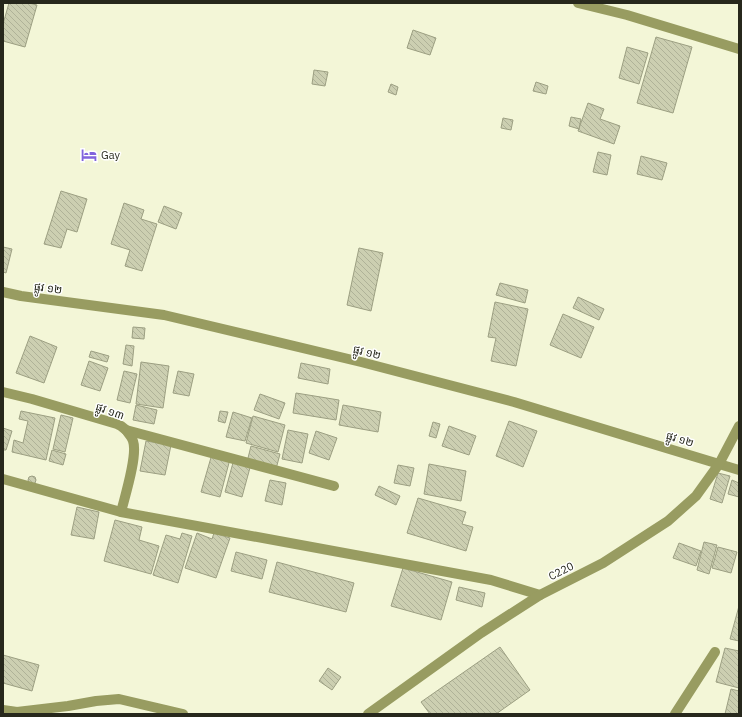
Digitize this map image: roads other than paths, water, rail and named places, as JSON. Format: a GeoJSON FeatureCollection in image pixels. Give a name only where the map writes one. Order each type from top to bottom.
{"type":"FeatureCollection","features":[{"type":"Feature","properties":{"kind":"street"},"geometry":{"type":"LineString","coordinates":[[578,3],[627,15],[739,49]]}},
{"type":"Feature","properties":{"kind":"street","name":"ផ្លូវ ១២"},"geometry":{"type":"LineString","coordinates":[[3,292],[21,296],[164,315],[361,362],[514,402],[739,470]]}},
{"type":"Feature","properties":{"kind":"street","name":"ផ្លូវ ១៣"},"geometry":{"type":"LineString","coordinates":[[3,392],[117,424],[126,430],[133,441],[134,453],[132,471],[121,512]]}},
{"type":"Feature","properties":{"kind":"street","name":"C220"},"geometry":{"type":"LineString","coordinates":[[368,714],[481,632],[540,595],[603,563],[668,521],[696,496],[719,464],[739,426]]}},
{"type":"Feature","properties":{"kind":"street"},"geometry":{"type":"LineString","coordinates":[[126,430],[334,486]]}},
{"type":"Feature","properties":{"kind":"street"},"geometry":{"type":"LineString","coordinates":[[3,479],[121,512],[491,580],[540,595]]}},
{"type":"Feature","properties":{"kind":"street"},"geometry":{"type":"LineString","coordinates":[[675,714],[715,652]]}},
{"type":"Feature","properties":{"kind":"street"},"geometry":{"type":"LineString","coordinates":[[3,710],[17,712],[119,699],[183,714]]}},
{"type":"Feature","properties":{"kind":"place","name":"Gay"},"geometry":{"type":"Point","coordinates":[89,155]}}]}
